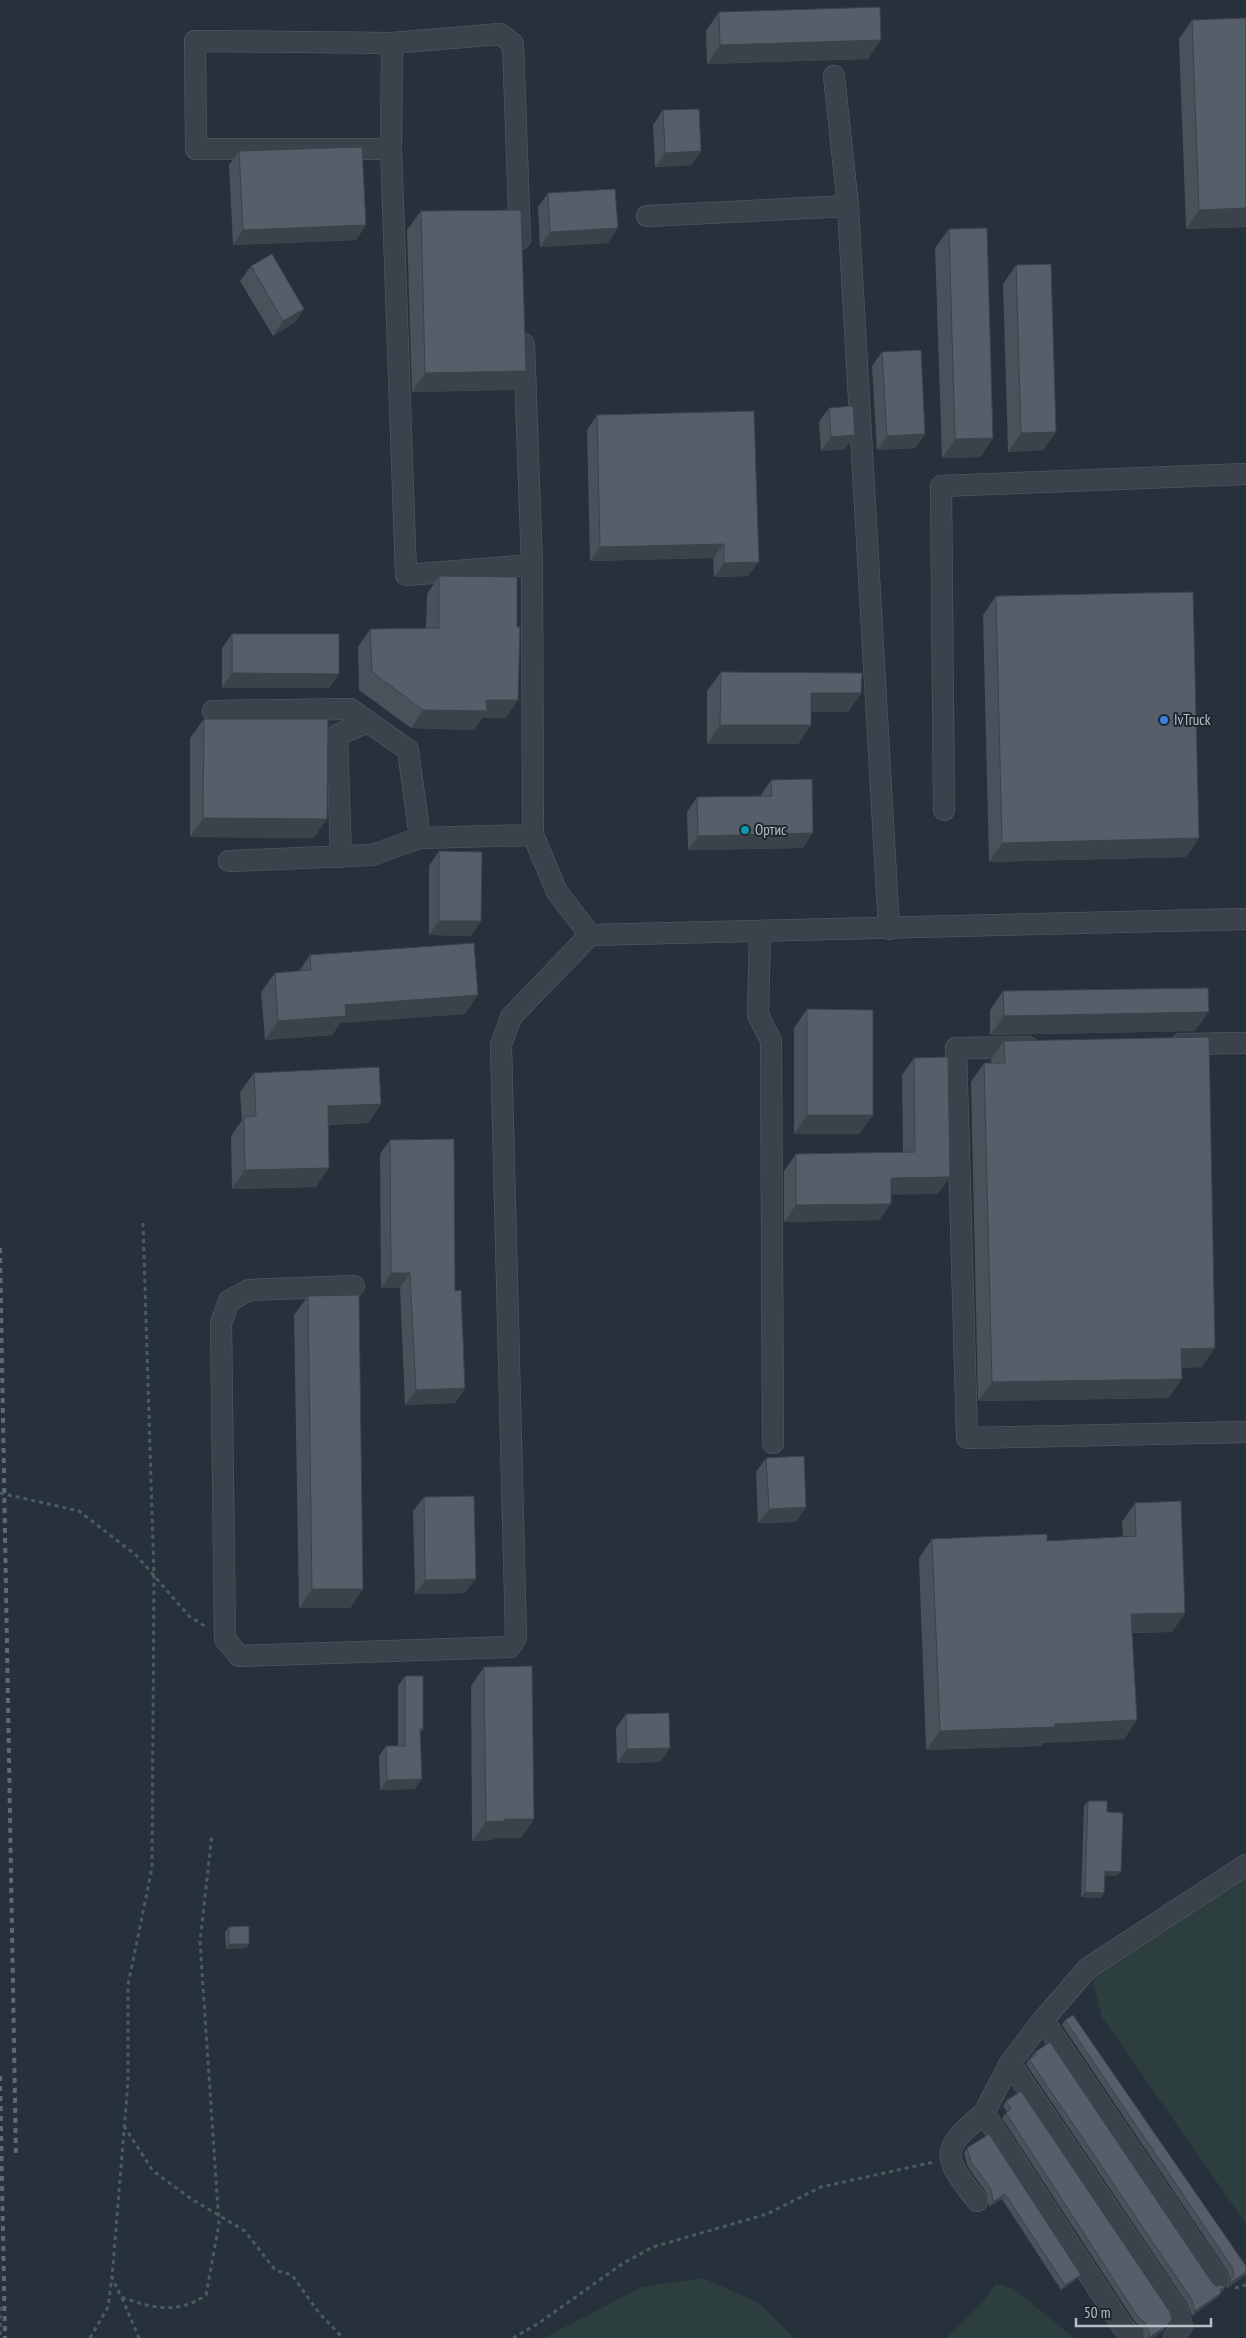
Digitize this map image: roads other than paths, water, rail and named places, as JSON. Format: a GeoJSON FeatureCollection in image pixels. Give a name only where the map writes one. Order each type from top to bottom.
{"type":"FeatureCollection","features":[{"type":"Feature","properties":{"kind":"street"},"geometry":{"type":"LineString","coordinates":[[391,149],[196,149],[195,42],[392,43],[500,34],[513,44],[521,261]]}},
{"type":"Feature","properties":{"kind":"street"},"geometry":{"type":"LineString","coordinates":[[392,43],[391,149],[406,574],[532,566]]}},
{"type":"Feature","properties":{"kind":"street"},"geometry":{"type":"LineString","coordinates":[[834,76],[848,206],[889,929]]}},
{"type":"Feature","properties":{"kind":"street"},"geometry":{"type":"LineString","coordinates":[[647,216],[848,206]]}},
{"type":"Feature","properties":{"kind":"street"},"geometry":{"type":"LineString","coordinates":[[523,320],[532,566],[532,835],[557,892],[590,935]]}},
{"type":"Feature","properties":{"kind":"street"},"geometry":{"type":"LineString","coordinates":[[944,810],[941,486],[1246,474]]}},
{"type":"Feature","properties":{"kind":"street"},"geometry":{"type":"LineString","coordinates":[[213,711],[350,709],[408,750],[420,838]]}},
{"type":"Feature","properties":{"kind":"street"},"geometry":{"type":"LineString","coordinates":[[341,857],[337,735],[368,722]]}},
{"type":"Feature","properties":{"kind":"street"},"geometry":{"type":"LineString","coordinates":[[229,861],[372,855],[420,838],[532,835]]}},
{"type":"Feature","properties":{"kind":"street"},"geometry":{"type":"LineString","coordinates":[[354,1286],[248,1290],[229,1301],[221,1323],[225,1639],[239,1656],[510,1647],[516,1638],[501,1045],[511,1017],[590,935],[1246,920]]}},
{"type":"Feature","properties":{"kind":"street"},"geometry":{"type":"LineString","coordinates":[[760,931],[758,1015],[771,1041],[773,1443]]}},
{"type":"Feature","properties":{"kind":"street"},"geometry":{"type":"LineString","coordinates":[[1159,1044],[1246,1043]]}},
{"type":"Feature","properties":{"kind":"street"},"geometry":{"type":"LineString","coordinates":[[1052,1046],[956,1048],[967,1438],[1246,1432]]}},
{"type":"Feature","properties":{"kind":"street"},"geometry":{"type":"LineString","coordinates":[[976,2201],[952,2164],[951,2147],[959,2134],[984,2113],[1010,2063],[1042,2020],[1088,1968],[1246,1865]]}},
{"type":"Feature","properties":{"kind":"street"},"geometry":{"type":"LineString","coordinates":[[1042,2020],[1218,2279]]}},
{"type":"Feature","properties":{"kind":"street"},"geometry":{"type":"LineString","coordinates":[[1010,2063],[1178,2312],[1182,2326],[1174,2338]]}},
{"type":"Feature","properties":{"kind":"street"},"geometry":{"type":"LineString","coordinates":[[984,2113],[1123,2327],[1134,2338]]}},
{"type":"Feature","properties":{"kind":"railway"},"geometry":{"type":"LineString","coordinates":[[0,1248],[16,2157]]}},
{"type":"Feature","properties":{"kind":"railway"},"geometry":{"type":"LineString","coordinates":[[0,2076],[5,2338]]}},
{"type":"Feature","properties":{"kind":"place","name":"IvTruck"},"geometry":{"type":"Point","coordinates":[1164,720]}},
{"type":"Feature","properties":{"kind":"place","name":"Ортис"},"geometry":{"type":"Point","coordinates":[745,830]}}]}
